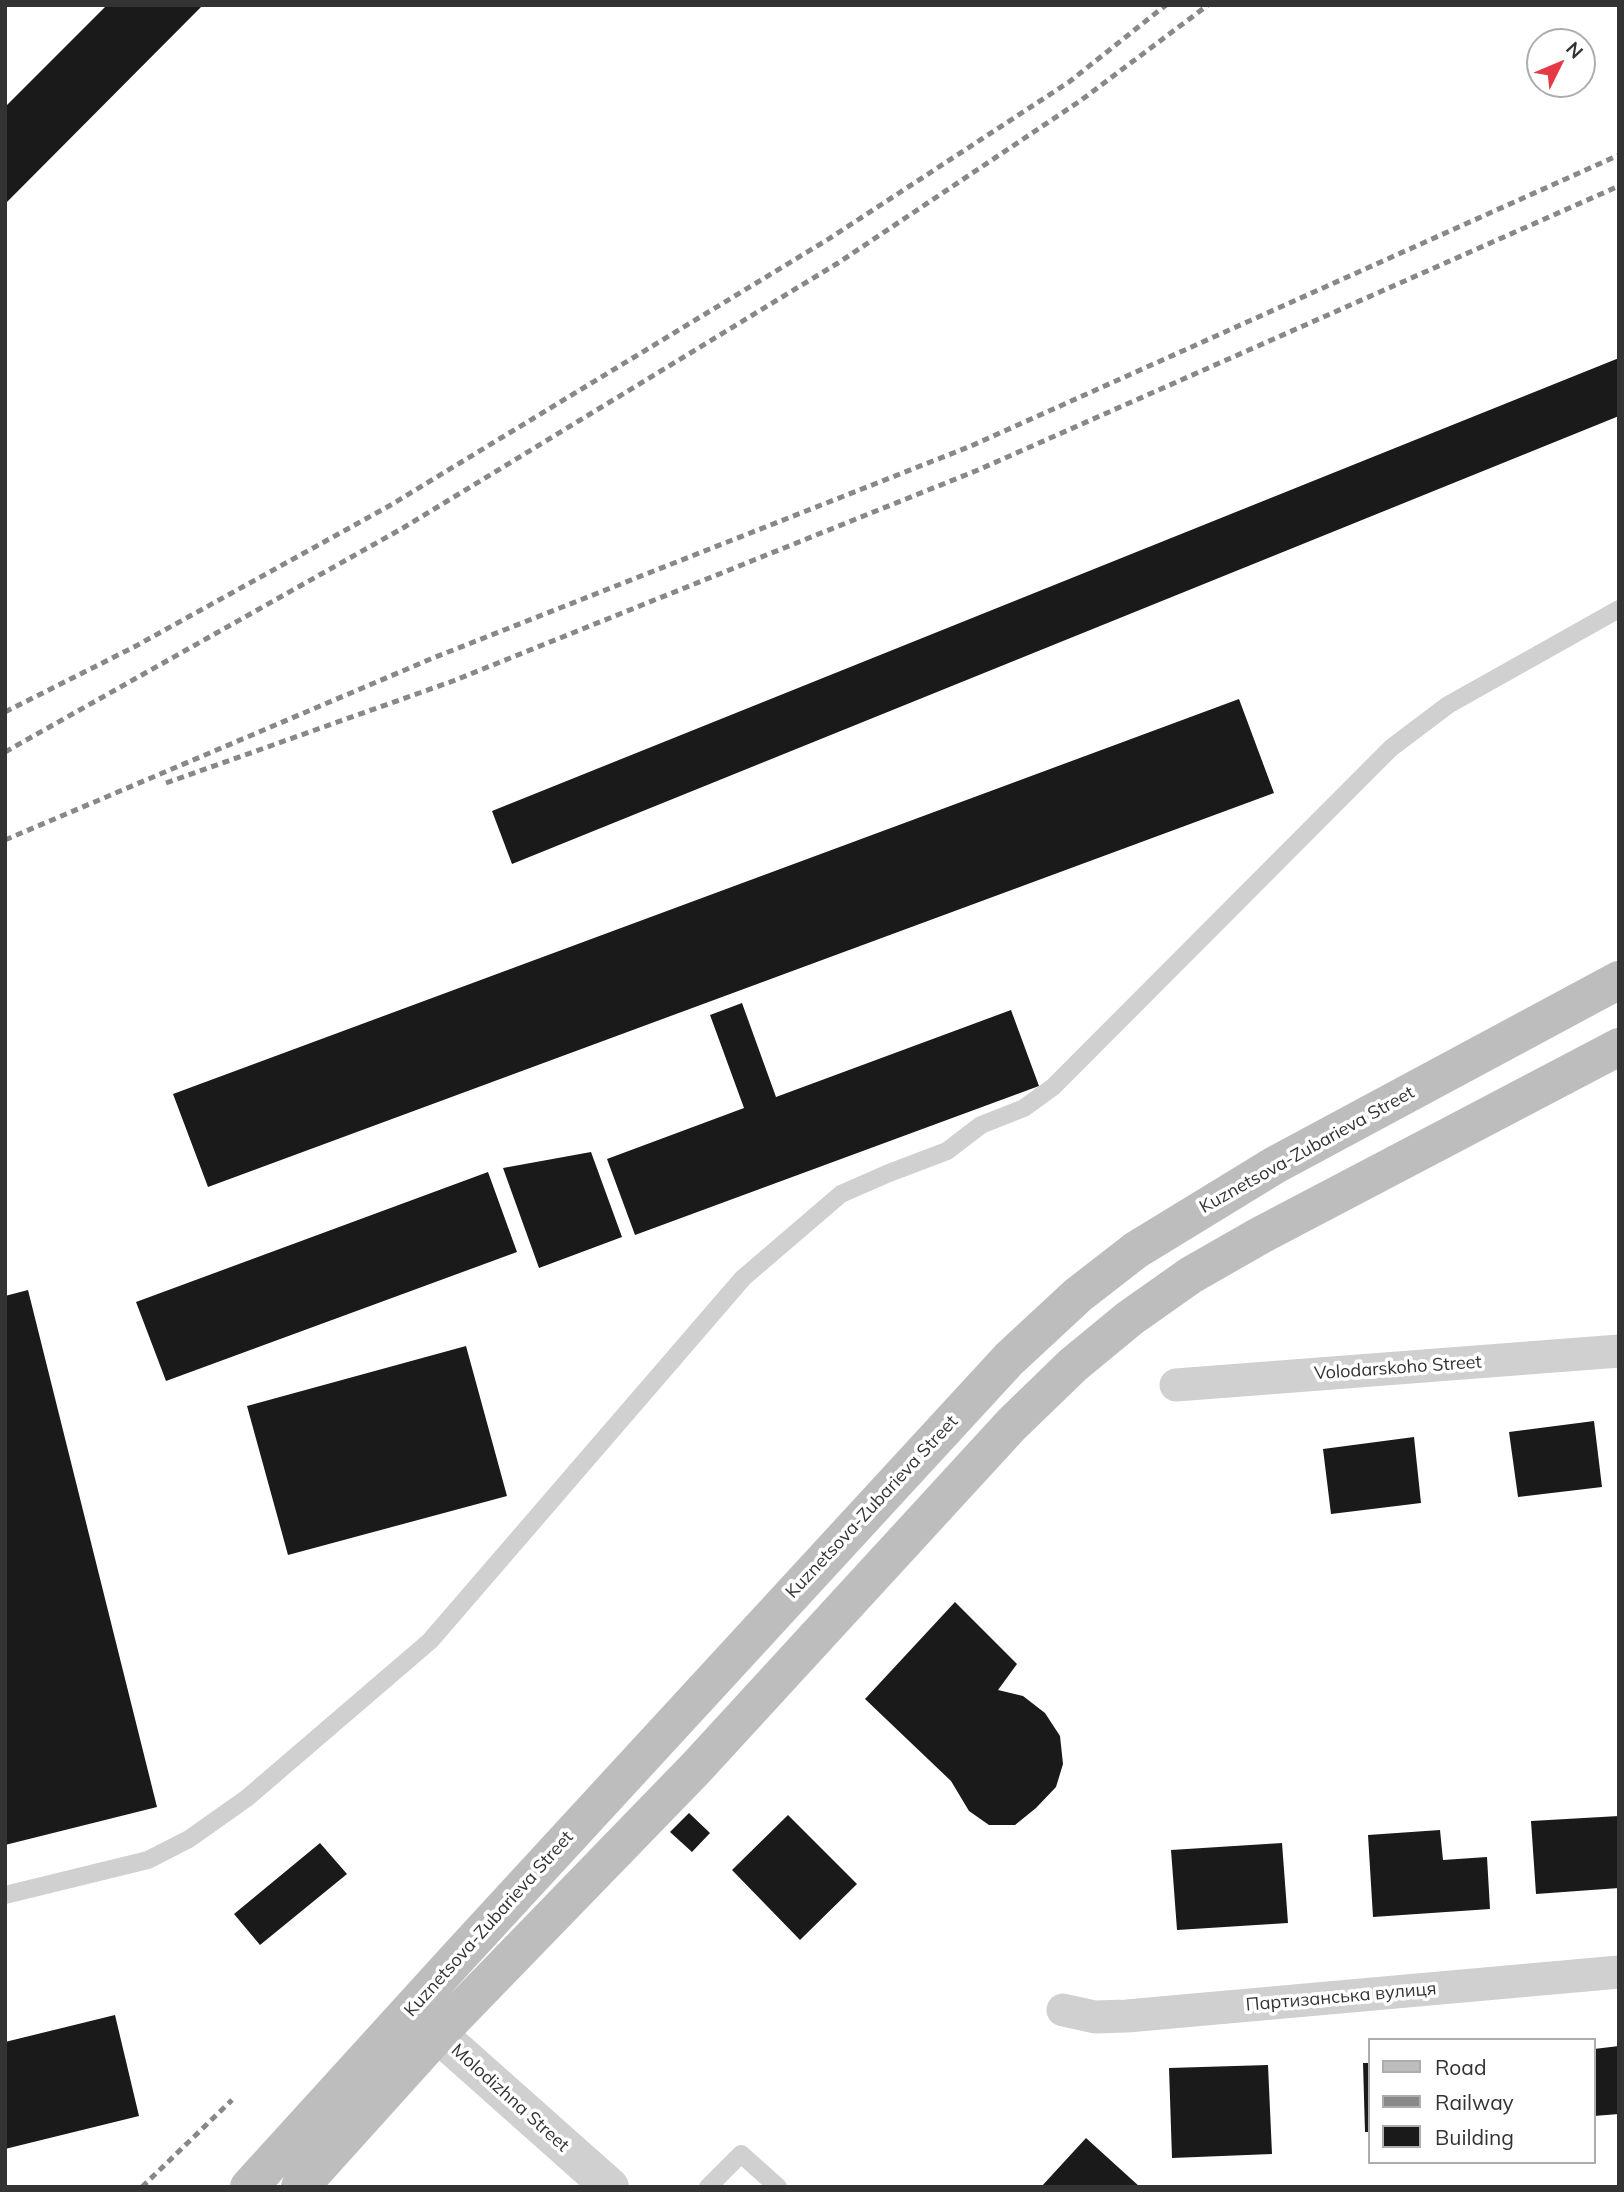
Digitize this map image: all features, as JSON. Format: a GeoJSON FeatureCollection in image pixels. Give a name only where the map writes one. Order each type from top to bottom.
{"type":"FeatureCollection","features":[{"type":"Feature","properties":{"kind":"main road","name":"Kuznetsova-Zubarieva Street"},"geometry":{"type":"LineString","coordinates":[[300,2187],[424,2022],[1009,1359],[1077,1295],[1136,1250],[1199,1210],[1619,980]]}},
{"type":"Feature","properties":{"kind":"main road","name":"Kuznetsova-Zubarieva Street"},"geometry":{"type":"LineString","coordinates":[[249,2187],[696,1768],[1012,1424],[1073,1365],[1130,1318],[1191,1275],[1261,1235],[1619,1046]]}},
{"type":"Feature","properties":{"kind":"street","name":"Volodarskoho Street"},"geometry":{"type":"LineString","coordinates":[[1176,1385],[1619,1351]]}},
{"type":"Feature","properties":{"kind":"street","name":"Партизанська вулиця"},"geometry":{"type":"LineString","coordinates":[[1063,2010],[1095,2017],[1126,2016],[1619,1972]]}},
{"type":"Feature","properties":{"kind":"street","name":"Molodizhna Street"},"geometry":{"type":"LineString","coordinates":[[424,2022],[610,2187]]}},
{"type":"Feature","properties":{"kind":"lane"},"geometry":{"type":"LineString","coordinates":[[5,1895],[148,1860],[189,1839],[247,1798],[430,1641],[753,1270],[841,1194],[889,1172],[947,1151],[981,1125],[1024,1108],[1053,1087],[1391,748],[1448,705],[1619,609]]}},
{"type":"Feature","properties":{"kind":"lane"},"geometry":{"type":"LineString","coordinates":[[708,2187],[741,2154],[778,2187]]}},
{"type":"Feature","properties":{"kind":"building"},"geometry":{"type":"Polygon","coordinates":[[[107,5],[203,5],[5,204],[5,107],[107,5]]]}},
{"type":"Feature","properties":{"kind":"building"},"geometry":{"type":"Polygon","coordinates":[[[1619,358],[1619,416],[512,864],[492,811],[1619,358]]]}},
{"type":"Feature","properties":{"kind":"building"},"geometry":{"type":"Polygon","coordinates":[[[1239,699],[1274,793],[208,1187],[173,1094],[1239,699]]]}},
{"type":"Feature","properties":{"kind":"building"},"geometry":{"type":"Polygon","coordinates":[[[742,1003],[776,1097],[1011,1010],[1039,1086],[635,1235],[607,1159],[744,1108],[710,1015],[742,1003]]]}},
{"type":"Feature","properties":{"kind":"building"},"geometry":{"type":"Polygon","coordinates":[[[591,1152],[622,1237],[539,1268],[503,1168],[591,1152]]]}},
{"type":"Feature","properties":{"kind":"building"},"geometry":{"type":"Polygon","coordinates":[[[488,1172],[517,1252],[166,1381],[136,1302],[488,1172]]]}},
{"type":"Feature","properties":{"kind":"building"},"geometry":{"type":"Polygon","coordinates":[[[28,1290],[157,1807],[5,1845],[5,1296],[28,1290]]]}},
{"type":"Feature","properties":{"kind":"building"},"geometry":{"type":"Polygon","coordinates":[[[466,1346],[507,1496],[288,1555],[247,1406],[466,1346]]]}},
{"type":"Feature","properties":{"kind":"building"},"geometry":{"type":"Polygon","coordinates":[[[1594,1421],[1602,1487],[1518,1497],[1509,1432],[1594,1421]]]}},
{"type":"Feature","properties":{"kind":"building"},"geometry":{"type":"Polygon","coordinates":[[[1414,1437],[1421,1503],[1331,1514],[1323,1449],[1414,1437]]]}},
{"type":"Feature","properties":{"kind":"building"},"geometry":{"type":"Polygon","coordinates":[[[955,1602],[1017,1664],[998,1690],[1023,1696],[1045,1713],[1060,1736],[1063,1764],[1056,1787],[1015,1825],[989,1825],[969,1811],[951,1781],[865,1699],[955,1602]]]}},
{"type":"Feature","properties":{"kind":"building"},"geometry":{"type":"Polygon","coordinates":[[[689,1813],[710,1833],[692,1852],[670,1832],[689,1813]]]}},
{"type":"Feature","properties":{"kind":"building"},"geometry":{"type":"Polygon","coordinates":[[[788,1815],[857,1884],[800,1940],[732,1870],[788,1815]]]}},
{"type":"Feature","properties":{"kind":"building"},"geometry":{"type":"Polygon","coordinates":[[[1619,1816],[1619,1888],[1536,1894],[1531,1821],[1619,1816]]]}},
{"type":"Feature","properties":{"kind":"building"},"geometry":{"type":"Polygon","coordinates":[[[1440,1830],[1443,1860],[1487,1857],[1490,1909],[1373,1917],[1368,1835],[1440,1830]]]}},
{"type":"Feature","properties":{"kind":"building"},"geometry":{"type":"Polygon","coordinates":[[[320,1843],[347,1874],[260,1945],[234,1914],[320,1843]]]}},
{"type":"Feature","properties":{"kind":"building"},"geometry":{"type":"Polygon","coordinates":[[[1282,1843],[1288,1923],[1177,1930],[1171,1850],[1282,1843]]]}},
{"type":"Feature","properties":{"kind":"building"},"geometry":{"type":"Polygon","coordinates":[[[115,2015],[139,2116],[5,2149],[5,2042],[115,2015]]]}},
{"type":"Feature","properties":{"kind":"building"},"geometry":{"type":"Polygon","coordinates":[[[1619,2046],[1619,2114],[1596,2116],[1596,2049],[1619,2046]]]}},
{"type":"Feature","properties":{"kind":"building"},"geometry":{"type":"Polygon","coordinates":[[[1363,2063],[1368,2063],[1368,2132],[1365,2132],[1363,2063]]]}},
{"type":"Feature","properties":{"kind":"building"},"geometry":{"type":"Polygon","coordinates":[[[1268,2065],[1272,2154],[1172,2158],[1169,2068],[1268,2065]]]}},
{"type":"Feature","properties":{"kind":"building"},"geometry":{"type":"Polygon","coordinates":[[[1086,2138],[1140,2187],[1041,2187],[1086,2138]]]}},
{"type":"Feature","properties":{"kind":"railway"},"geometry":{"type":"LineString","coordinates":[[5,712],[134,647],[389,506],[827,240],[1069,82],[1166,5]]}},
{"type":"Feature","properties":{"kind":"railway"},"geometry":{"type":"LineString","coordinates":[[5,752],[403,528],[838,263],[1080,101],[1208,5]]}},
{"type":"Feature","properties":{"kind":"railway"},"geometry":{"type":"LineString","coordinates":[[5,840],[433,658],[971,446],[1619,155]]}},
{"type":"Feature","properties":{"kind":"railway"},"geometry":{"type":"LineString","coordinates":[[166,783],[453,681],[978,470],[1619,186]]}},
{"type":"Feature","properties":{"kind":"railway"},"geometry":{"type":"LineString","coordinates":[[142,2187],[232,2100]]}}]}
